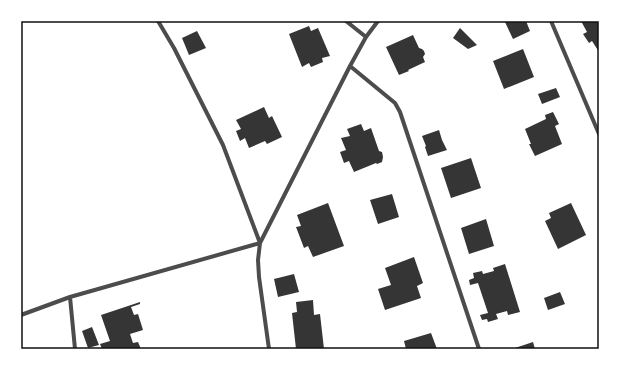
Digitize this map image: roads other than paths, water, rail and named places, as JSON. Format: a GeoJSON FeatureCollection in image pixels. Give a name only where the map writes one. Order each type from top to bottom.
{"type":"FeatureCollection","features":[{"type":"Feature","properties":{"kind":"street"},"geometry":{"type":"LineString","coordinates":[[158,21],[174,48],[223,145],[260,243]]}},
{"type":"Feature","properties":{"kind":"street"},"geometry":{"type":"LineString","coordinates":[[346,21],[366,37]]}},
{"type":"Feature","properties":{"kind":"street"},"geometry":{"type":"LineString","coordinates":[[269,349],[259,277],[258,260],[260,243],[350,66],[366,37],[378,21]]}},
{"type":"Feature","properties":{"kind":"street"},"geometry":{"type":"LineString","coordinates":[[551,21],[599,134]]}},
{"type":"Feature","properties":{"kind":"street"},"geometry":{"type":"LineString","coordinates":[[350,66],[395,103],[400,112],[479,349]]}},
{"type":"Feature","properties":{"kind":"street"},"geometry":{"type":"LineString","coordinates":[[21,315],[70,297],[260,243]]}},
{"type":"Feature","properties":{"kind":"street"},"geometry":{"type":"LineString","coordinates":[[70,297],[75,349]]}}]}
